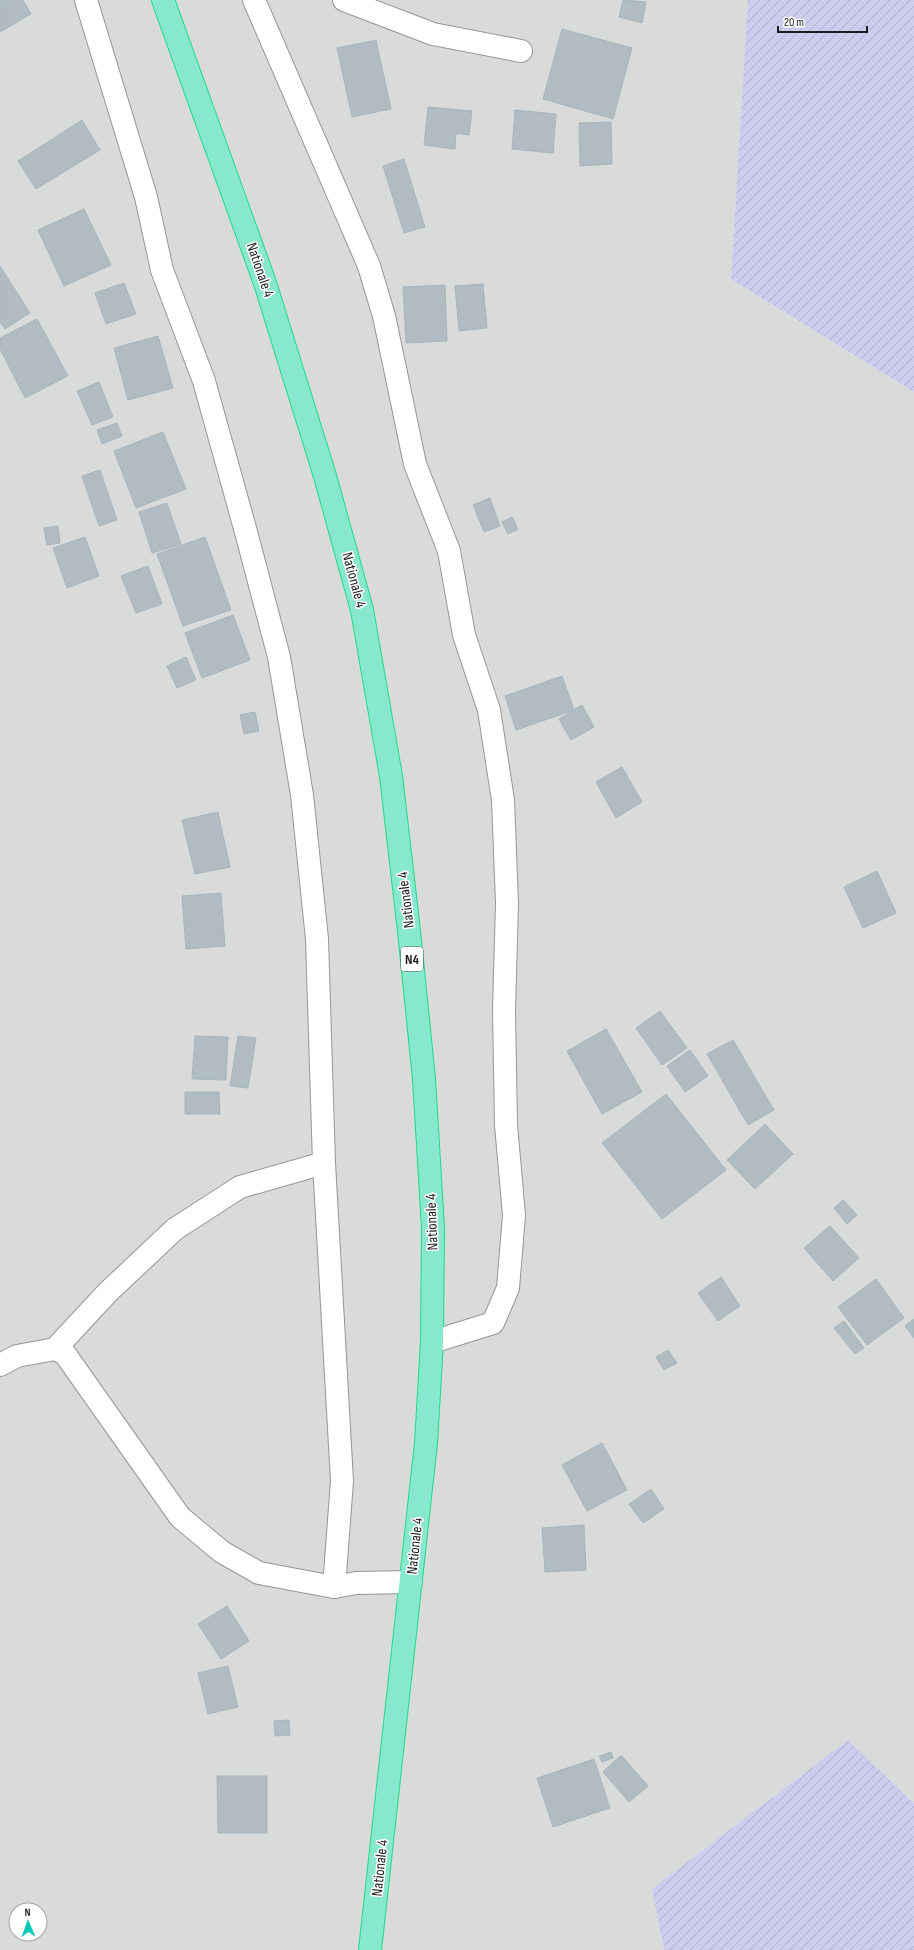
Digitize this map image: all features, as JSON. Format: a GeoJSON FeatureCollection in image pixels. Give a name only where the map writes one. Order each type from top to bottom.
{"type":"FeatureCollection","features":[{"type":"Feature","properties":{"kind":"highway","name":"Nationale 4"},"geometry":{"type":"LineString","coordinates":[[163,0],[265,283],[325,476],[362,610],[391,776],[424,1079],[433,1228],[432,1342],[426,1443],[370,1950]]}},
{"type":"Feature","properties":{"kind":"street"},"geometry":{"type":"LineString","coordinates":[[86,0],[146,196],[162,270],[204,381],[279,657],[302,795],[317,939],[324,1163],[342,1480],[334,1587]]}},
{"type":"Feature","properties":{"kind":"street"},"geometry":{"type":"LineString","coordinates":[[254,0],[369,266],[384,316],[415,464],[449,551],[464,635],[489,710],[504,800],[507,903],[504,1010],[506,1125],[514,1215],[508,1288],[493,1323],[432,1342]]}},
{"type":"Feature","properties":{"kind":"street"},"geometry":{"type":"LineString","coordinates":[[344,0],[433,34],[521,51]]}},
{"type":"Feature","properties":{"kind":"street"},"geometry":{"type":"LineString","coordinates":[[0,1365],[17,1356],[55,1349],[108,1292],[175,1229],[240,1187],[324,1163]]}},
{"type":"Feature","properties":{"kind":"street"},"geometry":{"type":"LineString","coordinates":[[55,1349],[65,1354],[180,1517],[222,1552],[259,1573],[334,1587],[356,1583],[411,1582]]}},
{"type":"Feature","properties":{"kind":"shaded area"},"geometry":{"type":"Polygon","coordinates":[[[0,0],[748,0],[731,279],[914,392],[914,1803],[848,1740],[652,1889],[664,1950],[0,1950],[0,0]]]}},
{"type":"Feature","properties":{"kind":"shaded area"},"geometry":{"type":"Polygon","coordinates":[[[748,0],[914,0],[914,392],[731,279],[748,0]]]}},
{"type":"Feature","properties":{"kind":"shaded area"},"geometry":{"type":"Polygon","coordinates":[[[848,1740],[914,1803],[914,1950],[664,1950],[652,1889],[848,1740]]]}},
{"type":"Feature","properties":{"kind":"building"},"geometry":{"type":"Polygon","coordinates":[[[0,0],[23,0],[31,14],[0,32],[0,0]]]}},
{"type":"Feature","properties":{"kind":"building"},"geometry":{"type":"Polygon","coordinates":[[[623,0],[646,2],[642,23],[619,17],[623,0]]]}},
{"type":"Feature","properties":{"kind":"building"},"geometry":{"type":"Polygon","coordinates":[[[562,29],[632,48],[613,119],[543,99],[562,29]]]}},
{"type":"Feature","properties":{"kind":"building"},"geometry":{"type":"Polygon","coordinates":[[[376,40],[391,109],[352,117],[337,48],[376,40]]]}},
{"type":"Feature","properties":{"kind":"building"},"geometry":{"type":"Polygon","coordinates":[[[428,107],[472,111],[469,135],[456,133],[455,149],[424,145],[428,107]]]}},
{"type":"Feature","properties":{"kind":"building"},"geometry":{"type":"Polygon","coordinates":[[[515,110],[556,114],[553,153],[512,149],[515,110]]]}},
{"type":"Feature","properties":{"kind":"building"},"geometry":{"type":"Polygon","coordinates":[[[82,120],[100,150],[36,189],[18,161],[82,120]]]}},
{"type":"Feature","properties":{"kind":"building"},"geometry":{"type":"Polygon","coordinates":[[[611,122],[612,164],[580,166],[579,123],[611,122]]]}},
{"type":"Feature","properties":{"kind":"building"},"geometry":{"type":"Polygon","coordinates":[[[404,159],[425,227],[404,233],[383,166],[404,159]]]}},
{"type":"Feature","properties":{"kind":"building"},"geometry":{"type":"Polygon","coordinates":[[[84,209],[111,265],[64,286],[38,230],[84,209]]]}},
{"type":"Feature","properties":{"kind":"building"},"geometry":{"type":"Polygon","coordinates":[[[0,266],[30,313],[5,329],[0,322],[0,266]]]}},
{"type":"Feature","properties":{"kind":"building"},"geometry":{"type":"Polygon","coordinates":[[[124,283],[136,314],[106,324],[95,293],[124,283]]]}},
{"type":"Feature","properties":{"kind":"building"},"geometry":{"type":"Polygon","coordinates":[[[483,284],[487,328],[459,331],[455,286],[483,284]]]}},
{"type":"Feature","properties":{"kind":"building"},"geometry":{"type":"Polygon","coordinates":[[[445,285],[447,341],[406,343],[403,287],[445,285]]]}},
{"type":"Feature","properties":{"kind":"building"},"geometry":{"type":"Polygon","coordinates":[[[37,319],[68,376],[25,398],[0,349],[0,338],[37,319]]]}},
{"type":"Feature","properties":{"kind":"building"},"geometry":{"type":"Polygon","coordinates":[[[158,336],[173,388],[128,400],[114,348],[158,336]]]}},
{"type":"Feature","properties":{"kind":"building"},"geometry":{"type":"Polygon","coordinates":[[[99,382],[113,417],[92,425],[77,391],[99,382]]]}},
{"type":"Feature","properties":{"kind":"building"},"geometry":{"type":"Polygon","coordinates":[[[117,423],[122,436],[102,444],[97,430],[117,423]]]}},
{"type":"Feature","properties":{"kind":"building"},"geometry":{"type":"Polygon","coordinates":[[[163,432],[186,489],[136,508],[114,451],[163,432]]]}},
{"type":"Feature","properties":{"kind":"building"},"geometry":{"type":"Polygon","coordinates":[[[100,470],[117,520],[99,526],[82,476],[100,470]]]}},
{"type":"Feature","properties":{"kind":"building"},"geometry":{"type":"Polygon","coordinates":[[[490,498],[500,526],[484,532],[473,505],[490,498]]]}},
{"type":"Feature","properties":{"kind":"building"},"geometry":{"type":"Polygon","coordinates":[[[167,503],[181,544],[152,553],[139,512],[167,503]]]}},
{"type":"Feature","properties":{"kind":"building"},"geometry":{"type":"Polygon","coordinates":[[[512,517],[518,529],[508,534],[502,522],[512,517]]]}},
{"type":"Feature","properties":{"kind":"building"},"geometry":{"type":"Polygon","coordinates":[[[58,526],[60,543],[47,545],[44,528],[58,526]]]}},
{"type":"Feature","properties":{"kind":"building"},"geometry":{"type":"Polygon","coordinates":[[[85,537],[99,576],[67,588],[53,548],[85,537]]]}},
{"type":"Feature","properties":{"kind":"building"},"geometry":{"type":"Polygon","coordinates":[[[205,537],[231,610],[183,626],[157,554],[205,537]]]}},
{"type":"Feature","properties":{"kind":"building"},"geometry":{"type":"Polygon","coordinates":[[[148,566],[162,604],[136,613],[121,576],[148,566]]]}},
{"type":"Feature","properties":{"kind":"building"},"geometry":{"type":"Polygon","coordinates":[[[233,615],[250,660],[202,678],[185,633],[233,615]]]}},
{"type":"Feature","properties":{"kind":"building"},"geometry":{"type":"Polygon","coordinates":[[[186,657],[196,680],[177,688],[167,666],[186,657]]]}},
{"type":"Feature","properties":{"kind":"building"},"geometry":{"type":"Polygon","coordinates":[[[562,676],[574,710],[516,730],[505,696],[562,676]]]}},
{"type":"Feature","properties":{"kind":"building"},"geometry":{"type":"Polygon","coordinates":[[[582,705],[594,727],[571,740],[559,719],[582,705]]]}},
{"type":"Feature","properties":{"kind":"building"},"geometry":{"type":"Polygon","coordinates":[[[255,712],[259,731],[244,734],[240,715],[255,712]]]}},
{"type":"Feature","properties":{"kind":"building"},"geometry":{"type":"Polygon","coordinates":[[[622,767],[642,802],[616,818],[596,782],[622,767]]]}},
{"type":"Feature","properties":{"kind":"building"},"geometry":{"type":"Polygon","coordinates":[[[218,812],[230,867],[195,874],[182,820],[218,812]]]}},
{"type":"Feature","properties":{"kind":"building"},"geometry":{"type":"Polygon","coordinates":[[[877,871],[896,913],[863,928],[844,887],[877,871]]]}},
{"type":"Feature","properties":{"kind":"building"},"geometry":{"type":"Polygon","coordinates":[[[221,893],[225,946],[186,949],[182,896],[221,893]]]}},
{"type":"Feature","properties":{"kind":"building"},"geometry":{"type":"Polygon","coordinates":[[[660,1011],[687,1048],[662,1065],[636,1028],[660,1011]]]}},
{"type":"Feature","properties":{"kind":"building"},"geometry":{"type":"Polygon","coordinates":[[[606,1029],[642,1092],[602,1114],[567,1051],[606,1029]]]}},
{"type":"Feature","properties":{"kind":"building"},"geometry":{"type":"Polygon","coordinates":[[[195,1036],[228,1037],[226,1080],[192,1079],[195,1036]]]}},
{"type":"Feature","properties":{"kind":"building"},"geometry":{"type":"Polygon","coordinates":[[[238,1036],[256,1038],[248,1088],[230,1086],[238,1036]]]}},
{"type":"Feature","properties":{"kind":"building"},"geometry":{"type":"Polygon","coordinates":[[[733,1040],[774,1110],[748,1125],[707,1054],[733,1040]]]}},
{"type":"Feature","properties":{"kind":"building"},"geometry":{"type":"Polygon","coordinates":[[[690,1050],[708,1076],[685,1092],[667,1066],[690,1050]]]}},
{"type":"Feature","properties":{"kind":"building"},"geometry":{"type":"Polygon","coordinates":[[[185,1092],[219,1092],[220,1114],[185,1114],[185,1092]]]}},
{"type":"Feature","properties":{"kind":"building"},"geometry":{"type":"Polygon","coordinates":[[[666,1094],[726,1170],[662,1219],[602,1143],[666,1094]]]}},
{"type":"Feature","properties":{"kind":"building"},"geometry":{"type":"Polygon","coordinates":[[[765,1124],[793,1154],[755,1189],[727,1160],[765,1124]]]}},
{"type":"Feature","properties":{"kind":"building"},"geometry":{"type":"Polygon","coordinates":[[[843,1200],[857,1215],[847,1224],[834,1208],[843,1200]]]}},
{"type":"Feature","properties":{"kind":"building"},"geometry":{"type":"Polygon","coordinates":[[[830,1226],[859,1258],[833,1281],[804,1248],[830,1226]]]}},
{"type":"Feature","properties":{"kind":"building"},"geometry":{"type":"Polygon","coordinates":[[[721,1277],[740,1306],[718,1321],[698,1293],[721,1277]]]}},
{"type":"Feature","properties":{"kind":"building"},"geometry":{"type":"Polygon","coordinates":[[[876,1279],[904,1318],[867,1345],[838,1307],[876,1279]]]}},
{"type":"Feature","properties":{"kind":"building"},"geometry":{"type":"Polygon","coordinates":[[[914,1319],[914,1338],[905,1326],[914,1319]]]}},
{"type":"Feature","properties":{"kind":"building"},"geometry":{"type":"Polygon","coordinates":[[[844,1321],[864,1348],[855,1354],[834,1328],[844,1321]]]}},
{"type":"Feature","properties":{"kind":"building"},"geometry":{"type":"Polygon","coordinates":[[[668,1350],[677,1363],[664,1370],[656,1357],[668,1350]]]}},
{"type":"Feature","properties":{"kind":"building"},"geometry":{"type":"Polygon","coordinates":[[[602,1443],[627,1490],[587,1511],[562,1465],[602,1443]]]}},
{"type":"Feature","properties":{"kind":"building"},"geometry":{"type":"Polygon","coordinates":[[[651,1489],[664,1509],[643,1523],[629,1504],[651,1489]]]}},
{"type":"Feature","properties":{"kind":"building"},"geometry":{"type":"Polygon","coordinates":[[[584,1525],[586,1570],[545,1572],[542,1528],[584,1525]]]}},
{"type":"Feature","properties":{"kind":"building"},"geometry":{"type":"Polygon","coordinates":[[[227,1606],[249,1641],[221,1659],[198,1624],[227,1606]]]}},
{"type":"Feature","properties":{"kind":"building"},"geometry":{"type":"Polygon","coordinates":[[[228,1666],[238,1707],[208,1714],[198,1673],[228,1666]]]}},
{"type":"Feature","properties":{"kind":"building"},"geometry":{"type":"Polygon","coordinates":[[[289,1720],[290,1735],[275,1736],[274,1721],[289,1720]]]}},
{"type":"Feature","properties":{"kind":"building"},"geometry":{"type":"Polygon","coordinates":[[[611,1752],[613,1758],[602,1762],[599,1756],[611,1752]]]}},
{"type":"Feature","properties":{"kind":"building"},"geometry":{"type":"Polygon","coordinates":[[[621,1755],[648,1786],[629,1802],[603,1772],[621,1755]]]}},
{"type":"Feature","properties":{"kind":"building"},"geometry":{"type":"Polygon","coordinates":[[[594,1759],[610,1808],[553,1827],[537,1778],[594,1759]]]}},
{"type":"Feature","properties":{"kind":"building"},"geometry":{"type":"Polygon","coordinates":[[[217,1776],[267,1776],[267,1833],[218,1833],[217,1776]]]}}]}
